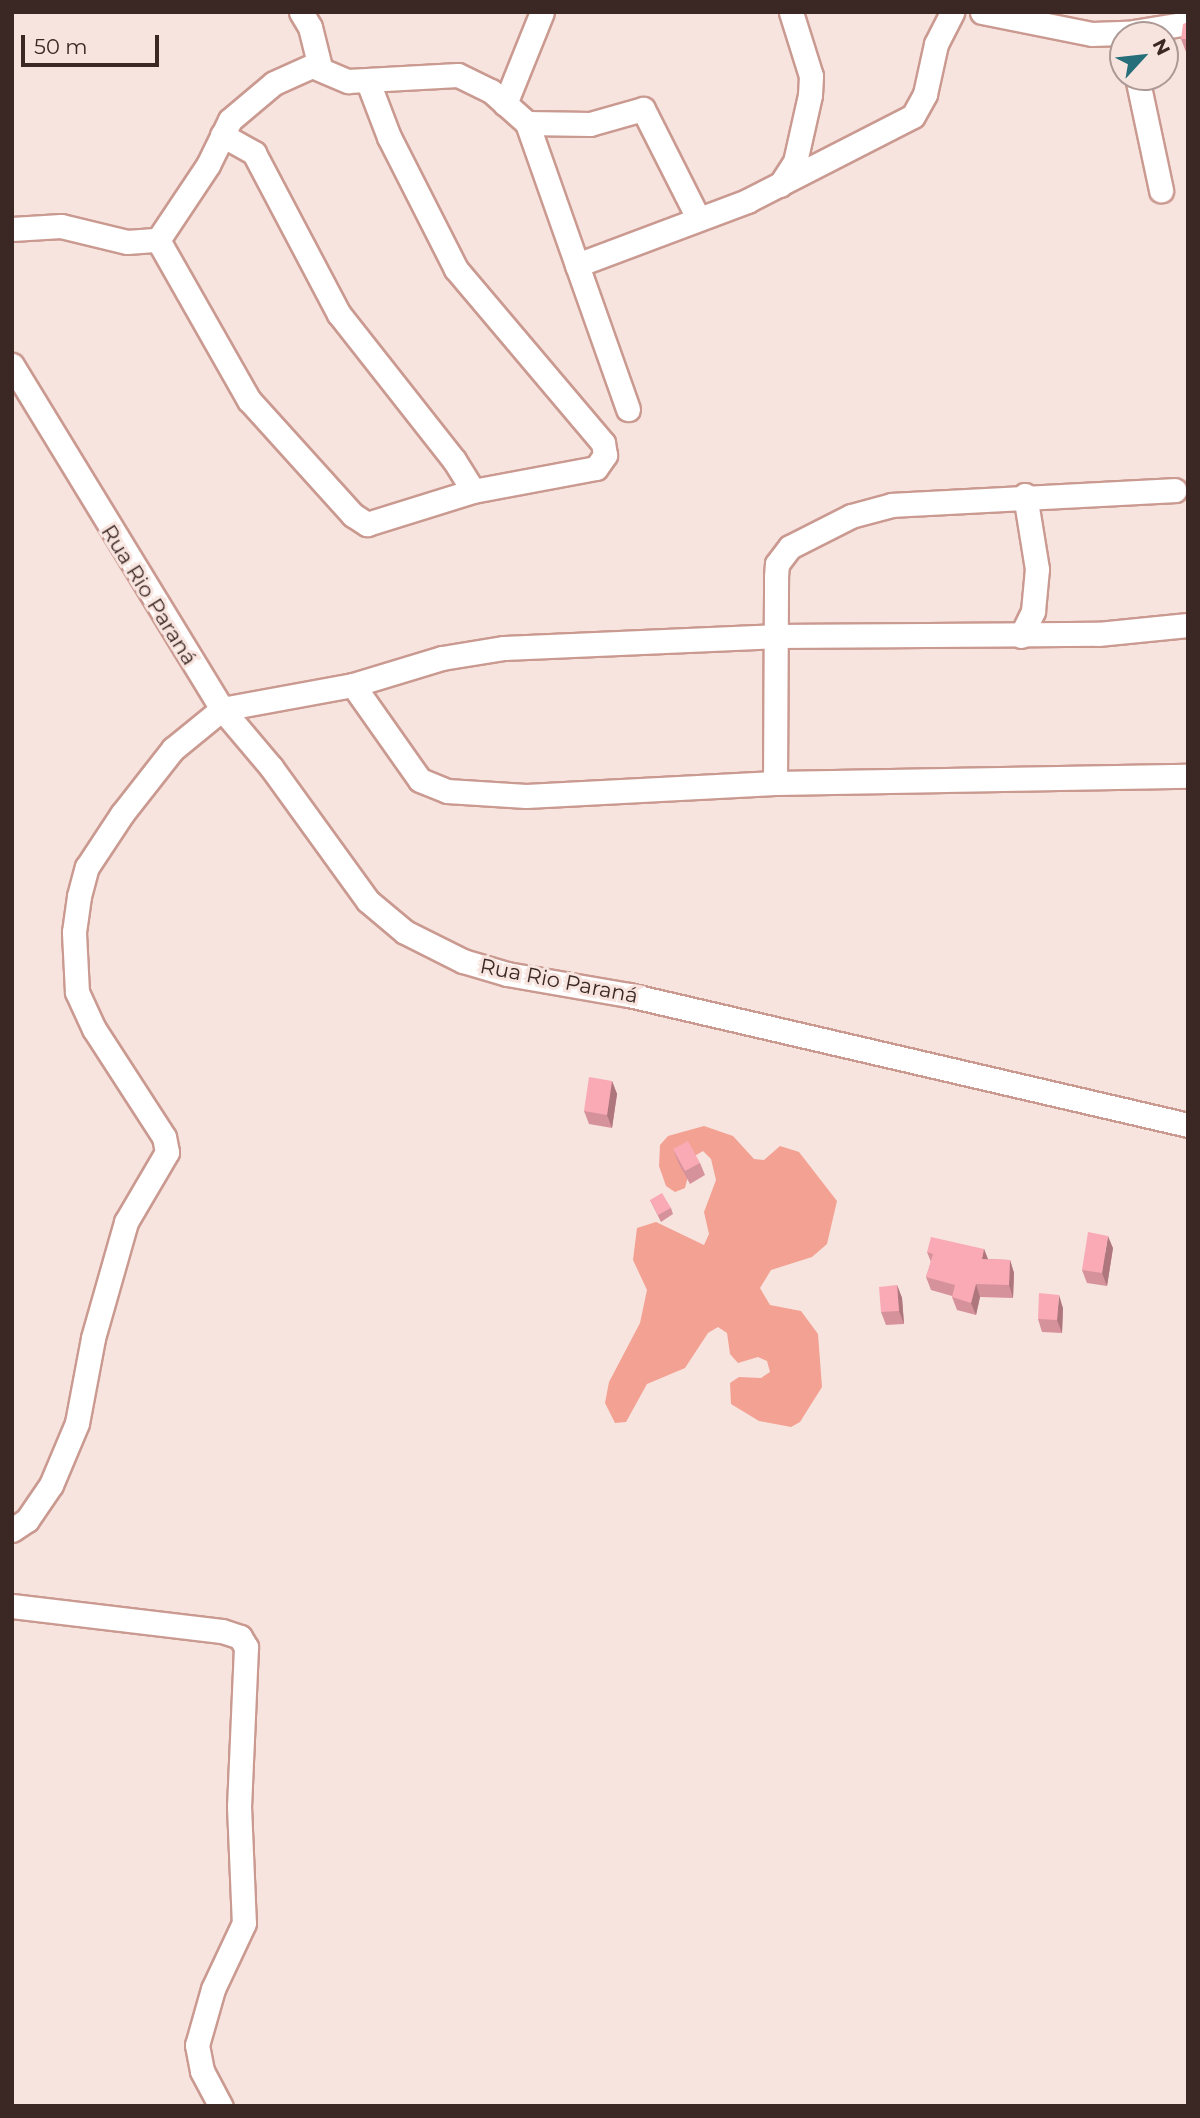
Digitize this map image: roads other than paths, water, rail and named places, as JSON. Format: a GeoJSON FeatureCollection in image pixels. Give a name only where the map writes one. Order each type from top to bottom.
{"type":"FeatureCollection","features":[{"type":"Feature","properties":{"kind":"street"},"geometry":{"type":"LineString","coordinates":[[301,12],[313,36],[320,67]]}},
{"type":"Feature","properties":{"kind":"street"},"geometry":{"type":"LineString","coordinates":[[505,104],[541,12]]}},
{"type":"Feature","properties":{"kind":"street"},"geometry":{"type":"LineString","coordinates":[[779,185],[795,162],[810,95],[811,76],[791,12]]}},
{"type":"Feature","properties":{"kind":"street"},"geometry":{"type":"LineString","coordinates":[[577,265],[697,216],[722,212],[913,116],[925,94],[936,44],[952,12]]}},
{"type":"Feature","properties":{"kind":"street"},"geometry":{"type":"LineString","coordinates":[[982,12],[1061,20],[1109,30]]}},
{"type":"Feature","properties":{"kind":"street"},"geometry":{"type":"LineString","coordinates":[[152,241],[230,120],[274,82],[300,68],[320,67],[348,81],[458,75],[476,81],[527,123],[628,409]]}},
{"type":"Feature","properties":{"kind":"street"},"geometry":{"type":"LineString","coordinates":[[12,229],[61,226],[152,241],[248,400],[353,515],[367,524],[381,523],[473,491],[596,467],[605,455],[603,443],[456,268],[389,137],[368,82]]}},
{"type":"Feature","properties":{"kind":"street"},"geometry":{"type":"LineString","coordinates":[[1140,91],[1161,190]]}},
{"type":"Feature","properties":{"kind":"street"},"geometry":{"type":"LineString","coordinates":[[527,123],[590,124],[613,121],[643,109],[697,216]]}},
{"type":"Feature","properties":{"kind":"street"},"geometry":{"type":"LineString","coordinates":[[222,135],[254,153],[339,314],[454,460],[473,491]]}},
{"type":"Feature","properties":{"kind":"street","name":"Rua Rio Paraná"},"geometry":{"type":"LineString","coordinates":[[12,365],[129,563],[222,709],[271,766],[368,901],[405,932],[463,961],[754,1023],[834,1045],[1188,1125]]}},
{"type":"Feature","properties":{"kind":"street"},"geometry":{"type":"LineString","coordinates":[[775,783],[774,636],[777,564],[790,548],[872,509],[1025,495],[1175,490]]}},
{"type":"Feature","properties":{"kind":"street"},"geometry":{"type":"LineString","coordinates":[[1021,636],[1034,611],[1037,569],[1025,495]]}},
{"type":"Feature","properties":{"kind":"street"},"geometry":{"type":"LineString","coordinates":[[12,1530],[27,1520],[51,1485],[77,1423],[93,1338],[126,1222],[167,1152],[164,1137],[80,1002],[74,954],[79,896],[87,867],[122,814],[173,749],[222,709],[353,685],[442,658],[505,648],[774,636],[1021,636],[1188,625]]}},
{"type":"Feature","properties":{"kind":"street"},"geometry":{"type":"LineString","coordinates":[[353,685],[420,780],[447,791],[526,796],[775,783],[1188,776]]}},
{"type":"Feature","properties":{"kind":"street"},"geometry":{"type":"LineString","coordinates":[[12,1606],[222,1631],[240,1637],[246,1647],[239,1806],[244,1923],[209,1999],[197,2045],[202,2071],[221,2106]]}}]}
